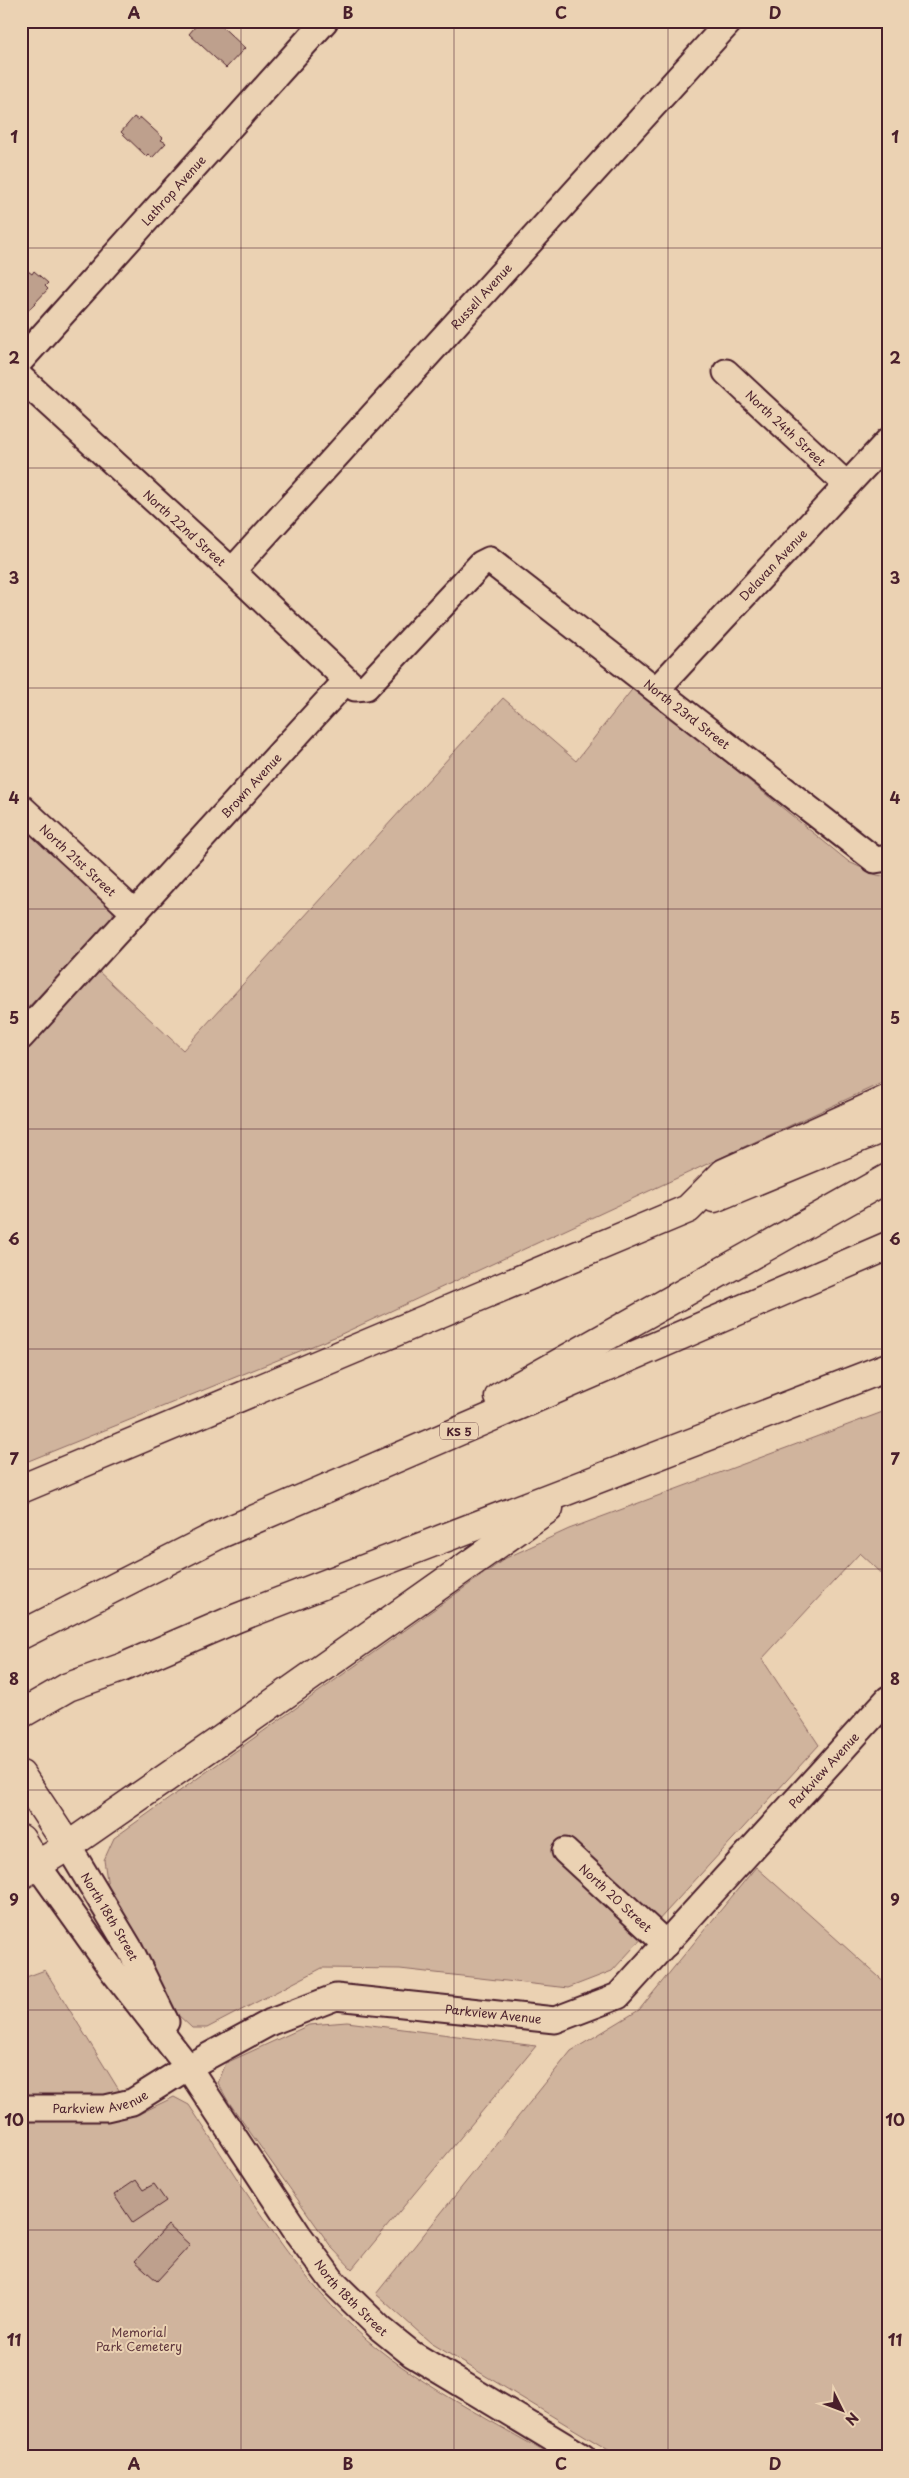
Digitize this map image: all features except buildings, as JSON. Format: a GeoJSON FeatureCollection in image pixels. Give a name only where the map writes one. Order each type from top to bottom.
{"type":"FeatureCollection","features":[{"type":"Feature","properties":{"kind":"main road"},"geometry":{"type":"LineString","coordinates":[[688,1209],[724,1174],[888,1099]]}},
{"type":"Feature","properties":{"kind":"main road"},"geometry":{"type":"LineString","coordinates":[[21,1489],[888,1126]]}},
{"type":"Feature","properties":{"kind":"main road"},"geometry":{"type":"LineString","coordinates":[[370,1469],[888,1178]]}},
{"type":"Feature","properties":{"kind":"main road","name":"KS 5"},"geometry":{"type":"LineString","coordinates":[[28,1631],[218,1535],[888,1246]]}},
{"type":"Feature","properties":{"kind":"main road"},"geometry":{"type":"LineString","coordinates":[[21,1714],[68,1687],[121,1668],[237,1618],[888,1367]]}},
{"type":"Feature","properties":{"kind":"main road"},"geometry":{"type":"LineString","coordinates":[[30,1871],[583,1484]]}},
{"type":"Feature","properties":{"kind":"main road","name":"North 18th Street"},"geometry":{"type":"LineString","coordinates":[[21,1775],[68,1846]]}},
{"type":"Feature","properties":{"kind":"main road","name":"North 18th Street"},"geometry":{"type":"LineString","coordinates":[[21,1839],[30,1871]]}},
{"type":"Feature","properties":{"kind":"street","name":"Lathrop Avenue"},"geometry":{"type":"LineString","coordinates":[[21,360],[325,21]]}},
{"type":"Feature","properties":{"kind":"street","name":"Russell Avenue"},"geometry":{"type":"LineString","coordinates":[[232,571],[730,21]]}},
{"type":"Feature","properties":{"kind":"street","name":"North 24th Street"},"geometry":{"type":"LineString","coordinates":[[726,372],[847,485]]}},
{"type":"Feature","properties":{"kind":"street","name":"North 22nd Street"},"geometry":{"type":"LineString","coordinates":[[21,378],[232,571],[346,681]]}},
{"type":"Feature","properties":{"kind":"street","name":"Delavan Avenue"},"geometry":{"type":"LineString","coordinates":[[657,688],[888,441]]}},
{"type":"Feature","properties":{"kind":"street","name":"North 23rd Street"},"geometry":{"type":"LineString","coordinates":[[346,681],[355,688],[366,687],[481,564],[489,560],[657,688],[875,860],[888,858]]}},
{"type":"Feature","properties":{"kind":"street","name":"Brown Avenue"},"geometry":{"type":"LineString","coordinates":[[21,1037],[346,681]]}},
{"type":"Feature","properties":{"kind":"street","name":"North 21st Street"},"geometry":{"type":"LineString","coordinates":[[21,806],[135,912]]}},
{"type":"Feature","properties":{"kind":"street","name":"Parkview Avenue"},"geometry":{"type":"LineString","coordinates":[[21,2108],[106,2108],[132,2102],[188,2067],[271,2022],[336,1997],[555,2020],[618,1996],[888,1699]]}},
{"type":"Feature","properties":{"kind":"street","name":"North 18th Street"},"geometry":{"type":"LineString","coordinates":[[68,1846],[130,1949],[188,2067]]}},
{"type":"Feature","properties":{"kind":"street","name":"North 20 Street"},"geometry":{"type":"LineString","coordinates":[[565,1851],[666,1944]]}},
{"type":"Feature","properties":{"kind":"street","name":"North 18th Street"},"geometry":{"type":"LineString","coordinates":[[30,1871],[188,2067],[298,2234],[334,2283],[381,2329],[412,2354],[583,2457]]}},
{"type":"Feature","properties":{"kind":"green space"},"geometry":{"type":"Polygon","coordinates":[[[634,687],[849,862],[877,875],[888,877],[888,1080],[337,1336],[21,1464],[21,1054],[97,970],[183,1050],[503,698],[576,761],[634,687]]]}},
{"type":"Feature","properties":{"kind":"green space"},"geometry":{"type":"Polygon","coordinates":[[[21,822],[113,908],[113,917],[21,1015],[21,822]]]}},
{"type":"Feature","properties":{"kind":"green space"},"geometry":{"type":"Polygon","coordinates":[[[888,1410],[888,1579],[860,1553],[762,1659],[819,1745],[612,1971],[568,1988],[400,1969],[322,1968],[207,2028],[192,2028],[177,2014],[108,1887],[104,1860],[114,1838],[506,1558],[569,1529],[888,1410]]]}},
{"type":"Feature","properties":{"kind":"green space"},"geometry":{"type":"Polygon","coordinates":[[[756,1867],[888,1985],[888,2457],[620,2457],[431,2343],[376,2294],[571,2051],[639,2010],[756,1867]]]}},
{"type":"Feature","properties":{"kind":"green space","name":"Memorial Park Cemetery"},"geometry":{"type":"Polygon","coordinates":[[[45,1970],[135,2116],[174,2097],[189,2105],[287,2252],[332,2306],[356,2330],[378,2349],[426,2383],[553,2457],[21,2457],[21,1979],[45,1970]]]}},
{"type":"Feature","properties":{"kind":"green space"},"geometry":{"type":"Polygon","coordinates":[[[347,2022],[536,2046],[352,2269],[332,2248],[228,2101],[218,2083],[226,2063],[309,2025],[347,2022]]]}}]}
